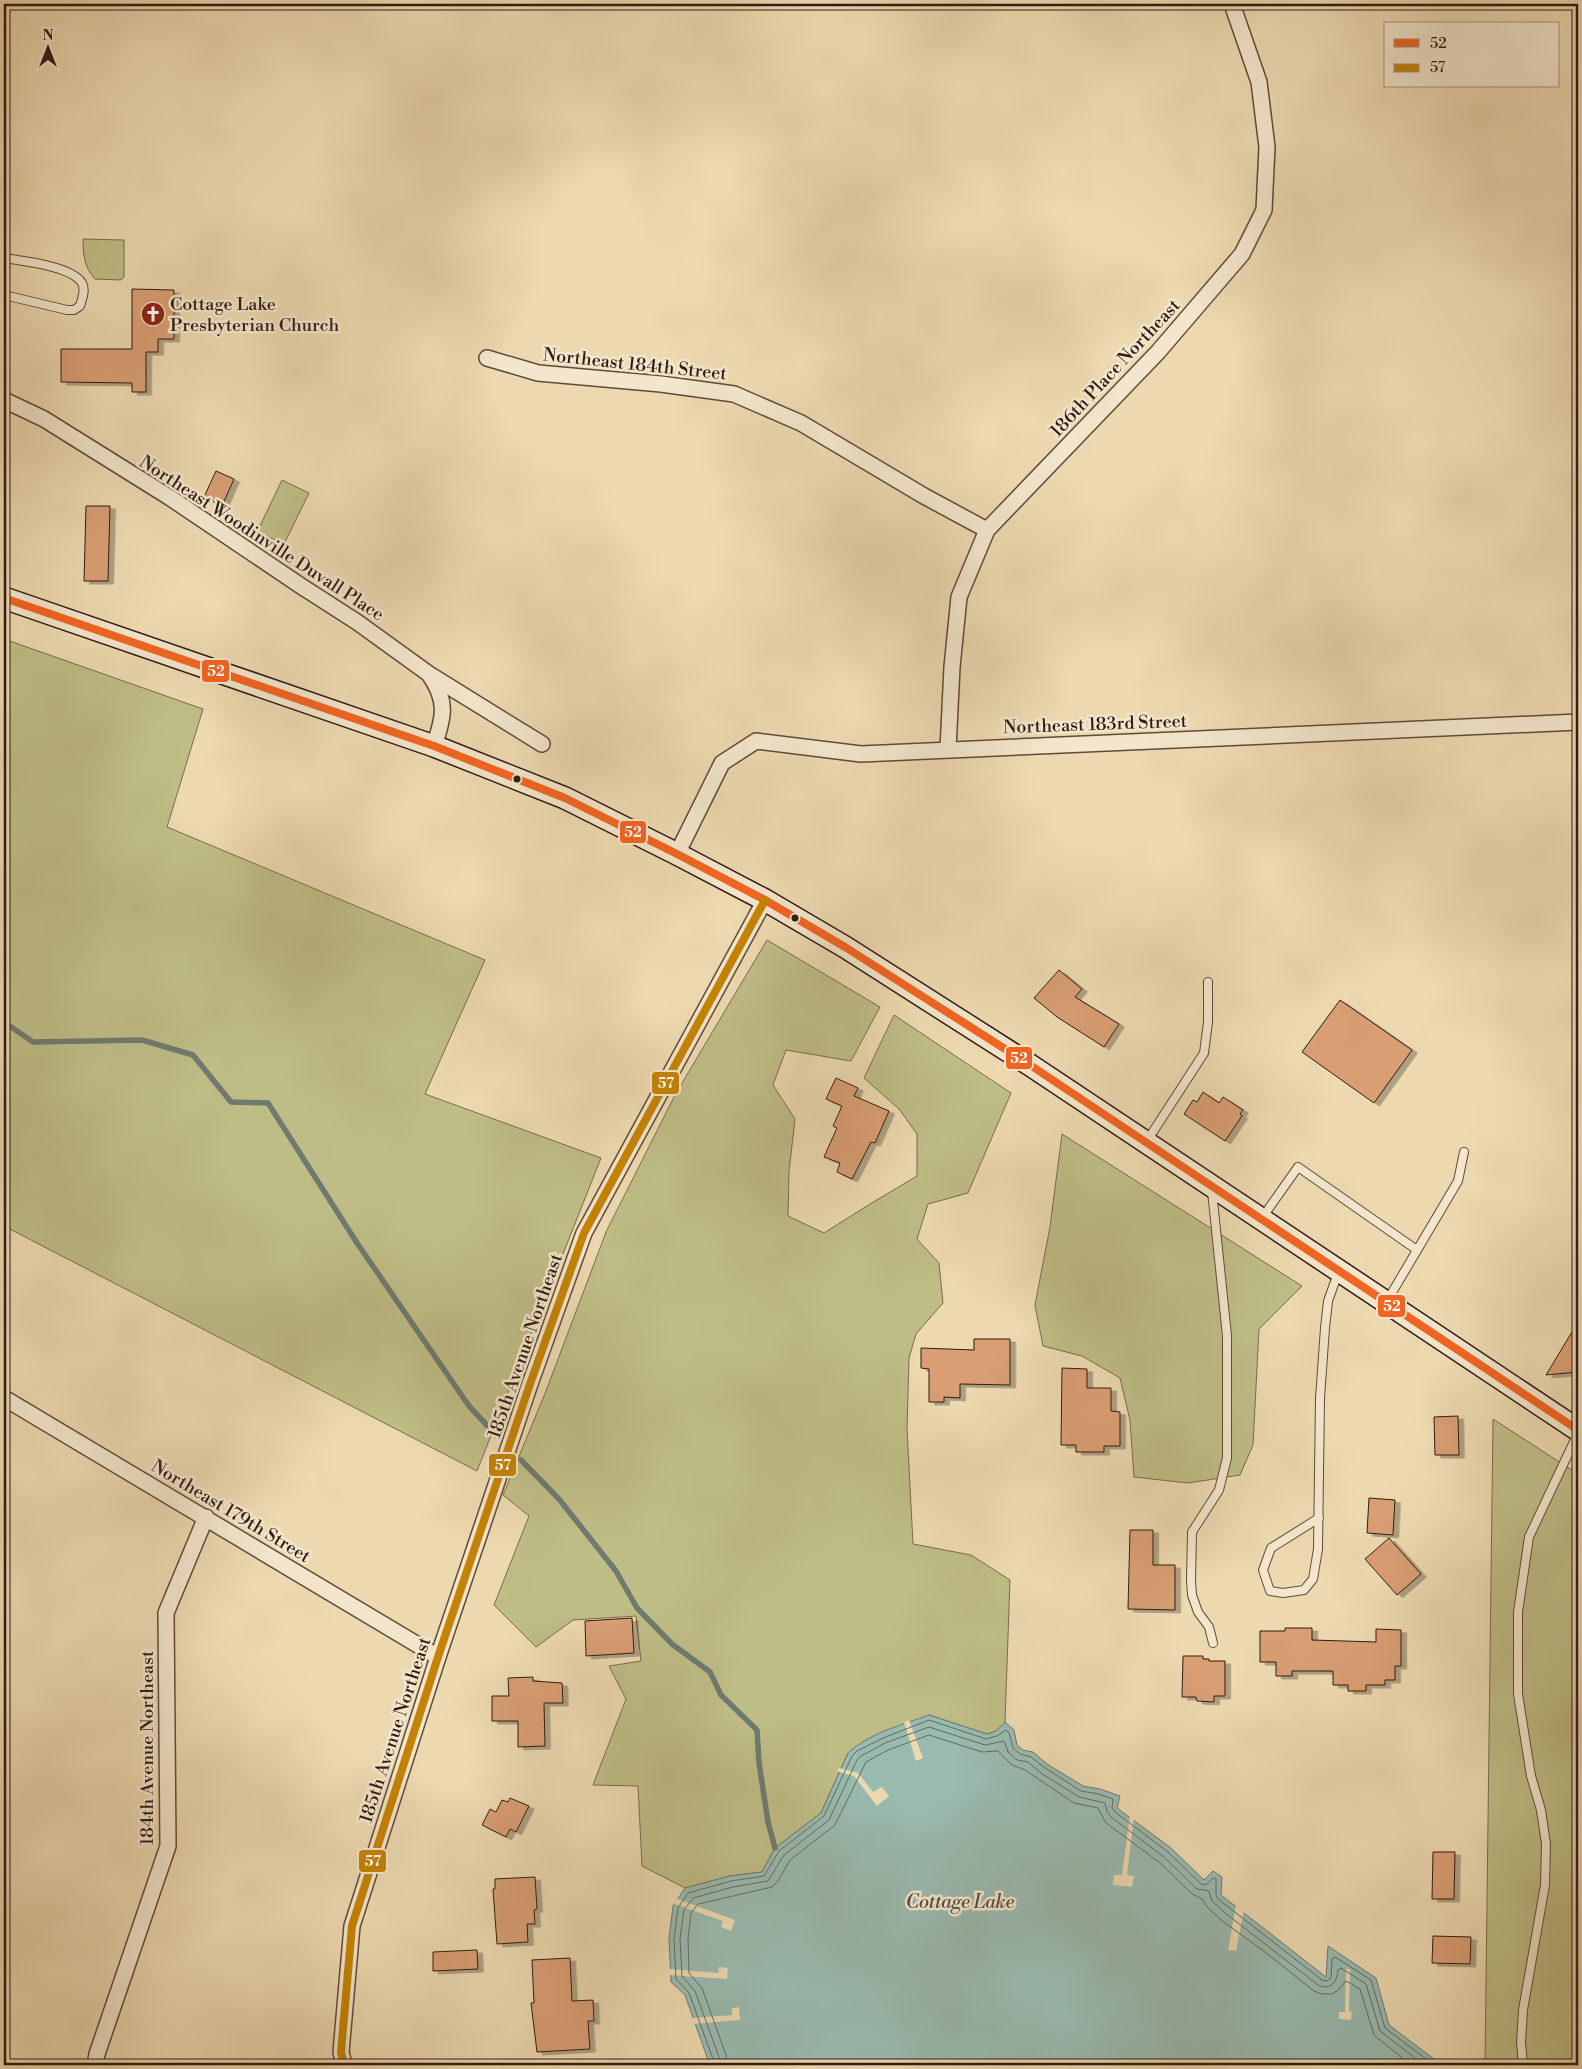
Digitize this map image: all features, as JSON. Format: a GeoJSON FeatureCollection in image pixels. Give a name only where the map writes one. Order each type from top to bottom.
{"type":"FeatureCollection","features":[{"type":"Feature","properties":{"kind":"main road"},"geometry":{"type":"LineString","coordinates":[[4,598],[434,746],[565,798],[765,900],[919,993],[1386,1302],[1578,1432]]}},
{"type":"Feature","properties":{"kind":"street","name":"186th Place Northeast"},"geometry":{"type":"LineString","coordinates":[[948,749],[952,667],[959,598],[986,530],[1158,352],[1242,254],[1264,210],[1267,147],[1259,82],[1232,4]]}},
{"type":"Feature","properties":{"kind":"street","name":"Northeast 184th Street"},"geometry":{"type":"LineString","coordinates":[[487,358],[538,373],[661,384],[734,394],[800,423],[986,530]]}},
{"type":"Feature","properties":{"kind":"street","name":"Northeast Woodinville Duvall Place"},"geometry":{"type":"LineString","coordinates":[[4,400],[44,419],[169,497],[357,622],[429,674],[442,697],[443,715],[434,746]]}},
{"type":"Feature","properties":{"kind":"street"},"geometry":{"type":"LineString","coordinates":[[429,674],[542,744]]}},
{"type":"Feature","properties":{"kind":"street","name":"Northeast 183rd Street"},"geometry":{"type":"LineString","coordinates":[[677,854],[722,763],[756,741],[861,754],[1578,722]]}},
{"type":"Feature","properties":{"kind":"street","name":"185th Avenue Northeast"},"geometry":{"type":"LineString","coordinates":[[344,2065],[341,2052],[352,1926],[438,1657],[530,1384],[584,1233],[765,900]]}},
{"type":"Feature","properties":{"kind":"street","name":"Northeast 179th Street"},"geometry":{"type":"LineString","coordinates":[[4,1398],[438,1657]]}},
{"type":"Feature","properties":{"kind":"street","name":"184th Avenue Northeast"},"geometry":{"type":"LineString","coordinates":[[95,2065],[97,2054],[168,1846],[166,1613],[206,1517]]}},
{"type":"Feature","properties":{"kind":"lane"},"geometry":{"type":"LineString","coordinates":[[4,258],[61,270],[76,278],[82,284],[84,292],[80,306],[74,310],[4,295]]}},
{"type":"Feature","properties":{"kind":"lane"},"geometry":{"type":"LineString","coordinates":[[1146,1143],[1204,1053],[1208,1022],[1208,982]]}},
{"type":"Feature","properties":{"kind":"lane"},"geometry":{"type":"LineString","coordinates":[[1386,1302],[1458,1181],[1464,1152]]}},
{"type":"Feature","properties":{"kind":"lane"},"geometry":{"type":"LineString","coordinates":[[1261,1220],[1298,1167],[1417,1250]]}},
{"type":"Feature","properties":{"kind":"lane"},"geometry":{"type":"LineString","coordinates":[[1211,1186],[1220,1256],[1227,1336],[1226,1458],[1219,1490],[1192,1532],[1191,1580],[1192,1595],[1198,1612],[1209,1627],[1213,1643]]}},
{"type":"Feature","properties":{"kind":"lane"},"geometry":{"type":"LineString","coordinates":[[1319,1518],[1271,1548],[1263,1570],[1270,1591],[1304,1590],[1313,1579],[1318,1549],[1319,1518],[1320,1398],[1324,1328],[1328,1301],[1339,1271]]}},
{"type":"Feature","properties":{"kind":"lane"},"geometry":{"type":"LineString","coordinates":[[1523,2065],[1521,2042],[1523,2010],[1545,1885],[1546,1844],[1541,1810],[1531,1776],[1518,1694],[1518,1612],[1529,1537],[1578,1432]]}},
{"type":"Feature","properties":{"kind":"shaded area"},"geometry":{"type":"Polygon","coordinates":[[[83,239],[124,240],[124,277],[121,280],[95,279],[88,270],[85,260],[83,239]]]}},
{"type":"Feature","properties":{"kind":"shaded area"},"geometry":{"type":"Polygon","coordinates":[[[282,480],[309,493],[284,544],[257,532],[282,480]]]}},
{"type":"Feature","properties":{"kind":"shaded area"},"geometry":{"type":"Polygon","coordinates":[[[4,639],[203,709],[167,827],[485,960],[425,1094],[601,1158],[477,1471],[4,1226],[4,639]]]}},
{"type":"Feature","properties":{"kind":"shaded area"},"geometry":{"type":"Polygon","coordinates":[[[767,940],[880,1007],[851,1061],[786,1050],[773,1085],[795,1119],[789,1172],[788,1216],[824,1233],[917,1176],[917,1134],[899,1109],[864,1078],[894,1015],[1011,1093],[968,1193],[928,1204],[917,1239],[939,1263],[943,1303],[916,1334],[909,1358],[907,1429],[913,1544],[971,1555],[1010,1580],[1005,1722],[996,1731],[987,1734],[929,1715],[848,1753],[821,1813],[775,1848],[762,1872],[730,1876],[685,1888],[642,1866],[638,1786],[593,1785],[626,1699],[609,1666],[641,1661],[636,1616],[573,1620],[536,1647],[494,1605],[529,1516],[503,1495],[546,1391],[606,1232],[675,1095],[767,940]]]}},
{"type":"Feature","properties":{"kind":"shaded area"},"geometry":{"type":"Polygon","coordinates":[[[1062,1134],[1302,1286],[1259,1329],[1253,1445],[1240,1475],[1188,1483],[1134,1477],[1130,1420],[1120,1378],[1082,1356],[1043,1346],[1035,1305],[1050,1227],[1062,1134]]]}},
{"type":"Feature","properties":{"kind":"shaded area"},"geometry":{"type":"Polygon","coordinates":[[[1493,1419],[1578,1474],[1578,2065],[1485,2065],[1493,1419]]]}},
{"type":"Feature","properties":{"kind":"water","name":"Cottage Lake"},"geometry":{"type":"Polygon","coordinates":[[[929,1715],[987,1734],[996,1731],[1005,1722],[1014,1730],[1017,1745],[1023,1750],[1033,1752],[1047,1764],[1083,1786],[1100,1789],[1120,1796],[1117,1808],[1171,1848],[1204,1880],[1213,1871],[1222,1877],[1221,1895],[1326,1977],[1328,1946],[1376,1978],[1389,2025],[1442,2065],[708,2065],[708,2060],[685,1995],[671,1982],[669,1938],[673,1906],[685,1888],[730,1876],[762,1872],[775,1848],[821,1813],[848,1753],[856,1746],[876,1735],[929,1715]]]}},
{"type":"Feature","properties":{"kind":"pier"},"geometry":{"type":"Polygon","coordinates":[[[909,1720],[923,1758],[916,1761],[904,1722],[909,1720]]]}},
{"type":"Feature","properties":{"kind":"pier"},"geometry":{"type":"Polygon","coordinates":[[[839,1768],[858,1773],[873,1792],[882,1787],[889,1796],[877,1806],[854,1776],[837,1771],[839,1768]]]}},
{"type":"Feature","properties":{"kind":"pier"},"geometry":{"type":"Polygon","coordinates":[[[1130,1814],[1134,1817],[1127,1875],[1134,1876],[1132,1887],[1113,1885],[1114,1875],[1122,1875],[1130,1814]]]}},
{"type":"Feature","properties":{"kind":"pier"},"geometry":{"type":"Polygon","coordinates":[[[675,1898],[735,1920],[731,1931],[721,1927],[723,1921],[672,1903],[675,1898]]]}},
{"type":"Feature","properties":{"kind":"pier"},"geometry":{"type":"Polygon","coordinates":[[[1236,1905],[1244,1910],[1236,1951],[1228,1950],[1236,1905]]]}},
{"type":"Feature","properties":{"kind":"pier"},"geometry":{"type":"Polygon","coordinates":[[[719,1967],[728,1968],[727,1979],[669,1975],[669,1969],[718,1973],[719,1967]]]}},
{"type":"Feature","properties":{"kind":"pier"},"geometry":{"type":"Polygon","coordinates":[[[1346,1969],[1350,1969],[1349,2011],[1352,2012],[1351,2020],[1339,2019],[1339,2012],[1345,2012],[1346,1969]]]}},
{"type":"Feature","properties":{"kind":"pier"},"geometry":{"type":"Polygon","coordinates":[[[739,2007],[740,2020],[694,2024],[692,2018],[732,2015],[732,2008],[739,2007]]]}},
{"type":"Feature","properties":{"kind":"building","name":"Cottage Lake Presbyterian Church"},"geometry":{"type":"Polygon","coordinates":[[[132,289],[174,290],[174,339],[158,339],[158,352],[146,352],[146,392],[132,392],[132,383],[61,382],[61,349],[132,349],[132,289]]]}},
{"type":"Feature","properties":{"kind":"building"},"geometry":{"type":"Polygon","coordinates":[[[216,471],[234,479],[222,506],[204,497],[216,471]]]}},
{"type":"Feature","properties":{"kind":"building"},"geometry":{"type":"Polygon","coordinates":[[[86,506],[110,506],[108,581],[84,581],[86,506]]]}},
{"type":"Feature","properties":{"kind":"building"},"geometry":{"type":"Polygon","coordinates":[[[1059,970],[1082,989],[1075,997],[1119,1024],[1104,1047],[1057,1017],[1034,998],[1059,970]]]}},
{"type":"Feature","properties":{"kind":"building"},"geometry":{"type":"Polygon","coordinates":[[[1340,1000],[1412,1050],[1374,1103],[1302,1052],[1340,1000]]]}},
{"type":"Feature","properties":{"kind":"building"},"geometry":{"type":"Polygon","coordinates":[[[836,1078],[858,1088],[854,1096],[889,1111],[875,1143],[871,1142],[852,1179],[837,1172],[840,1163],[824,1157],[837,1128],[833,1126],[842,1106],[826,1099],[836,1078]]]}},
{"type":"Feature","properties":{"kind":"building"},"geometry":{"type":"Polygon","coordinates":[[[1203,1092],[1219,1103],[1223,1097],[1243,1110],[1240,1114],[1242,1116],[1225,1141],[1184,1114],[1193,1100],[1197,1102],[1203,1092]]]}},
{"type":"Feature","properties":{"kind":"building"},"geometry":{"type":"Polygon","coordinates":[[[1578,1322],[1578,1372],[1546,1375],[1578,1322]]]}},
{"type":"Feature","properties":{"kind":"building"},"geometry":{"type":"Polygon","coordinates":[[[974,1339],[1010,1339],[1010,1385],[960,1384],[960,1398],[944,1397],[944,1402],[929,1402],[929,1369],[921,1368],[921,1348],[974,1350],[974,1339]]]}},
{"type":"Feature","properties":{"kind":"building"},"geometry":{"type":"Polygon","coordinates":[[[1062,1368],[1087,1369],[1087,1388],[1111,1388],[1111,1411],[1120,1412],[1120,1446],[1104,1446],[1104,1452],[1076,1452],[1076,1445],[1061,1445],[1062,1368]]]}},
{"type":"Feature","properties":{"kind":"building"},"geometry":{"type":"Polygon","coordinates":[[[1458,1416],[1459,1455],[1435,1455],[1434,1417],[1458,1416]]]}},
{"type":"Feature","properties":{"kind":"building"},"geometry":{"type":"Polygon","coordinates":[[[1369,1498],[1395,1500],[1393,1535],[1367,1533],[1369,1498]]]}},
{"type":"Feature","properties":{"kind":"building"},"geometry":{"type":"Polygon","coordinates":[[[1130,1530],[1153,1530],[1153,1565],[1175,1565],[1175,1610],[1128,1609],[1130,1530]]]}},
{"type":"Feature","properties":{"kind":"building"},"geometry":{"type":"Polygon","coordinates":[[[1389,1538],[1421,1574],[1397,1595],[1365,1559],[1389,1538]]]}},
{"type":"Feature","properties":{"kind":"building"},"geometry":{"type":"Polygon","coordinates":[[[632,1618],[634,1653],[586,1656],[585,1621],[632,1618]]]}},
{"type":"Feature","properties":{"kind":"building"},"geometry":{"type":"Polygon","coordinates":[[[1285,1628],[1312,1628],[1312,1640],[1376,1642],[1376,1629],[1401,1630],[1401,1666],[1395,1666],[1395,1680],[1385,1680],[1385,1685],[1366,1685],[1366,1691],[1348,1691],[1348,1685],[1333,1685],[1333,1671],[1292,1671],[1292,1676],[1276,1676],[1276,1662],[1260,1662],[1260,1631],[1285,1631],[1285,1628]]]}},
{"type":"Feature","properties":{"kind":"building"},"geometry":{"type":"Polygon","coordinates":[[[1183,1656],[1203,1656],[1203,1659],[1209,1659],[1209,1661],[1225,1661],[1225,1696],[1214,1696],[1214,1702],[1197,1701],[1196,1697],[1182,1697],[1183,1656]]]}},
{"type":"Feature","properties":{"kind":"building"},"geometry":{"type":"Polygon","coordinates":[[[533,1677],[533,1681],[562,1683],[563,1703],[544,1703],[545,1746],[518,1747],[518,1721],[492,1721],[492,1696],[509,1696],[508,1678],[533,1677]]]}},
{"type":"Feature","properties":{"kind":"building"},"geometry":{"type":"Polygon","coordinates":[[[510,1798],[529,1806],[516,1832],[510,1829],[506,1837],[482,1825],[490,1809],[496,1812],[502,1800],[508,1802],[510,1798]]]}},
{"type":"Feature","properties":{"kind":"building"},"geometry":{"type":"Polygon","coordinates":[[[1433,1852],[1455,1852],[1454,1899],[1432,1899],[1433,1852]]]}},
{"type":"Feature","properties":{"kind":"building"},"geometry":{"type":"Polygon","coordinates":[[[535,1877],[537,1909],[534,1910],[535,1924],[527,1924],[528,1942],[497,1944],[493,1889],[495,1889],[495,1879],[535,1877]]]}},
{"type":"Feature","properties":{"kind":"building"},"geometry":{"type":"Polygon","coordinates":[[[1433,1936],[1471,1937],[1470,1964],[1432,1963],[1433,1936]]]}},
{"type":"Feature","properties":{"kind":"building"},"geometry":{"type":"Polygon","coordinates":[[[477,1950],[478,1969],[433,1971],[433,1952],[477,1950]]]}},
{"type":"Feature","properties":{"kind":"building"},"geometry":{"type":"Polygon","coordinates":[[[570,1958],[572,2001],[593,2000],[594,2021],[588,2021],[590,2049],[537,2052],[531,2003],[534,2003],[532,1960],[570,1958]]]}},
{"type":"Feature","properties":{"kind":"waterway"},"geometry":{"type":"LineString","coordinates":[[4,1022],[33,1042],[142,1040],[193,1055],[231,1102],[268,1103],[357,1243],[469,1406],[497,1436]]}},
{"type":"Feature","properties":{"kind":"waterway"},"geometry":{"type":"LineString","coordinates":[[521,1460],[559,1499],[616,1571],[637,1608],[672,1644],[710,1672],[721,1695],[757,1730],[759,1763],[768,1822],[775,1848]]}},
{"type":"Feature","properties":{"kind":"transit line","name":"52"},"geometry":{"type":"LineString","coordinates":[[4,598],[434,746],[565,798],[765,900],[845,947],[1030,1065],[1578,1430]]}},
{"type":"Feature","properties":{"kind":"transit line","name":"57"},"geometry":{"type":"LineString","coordinates":[[344,2065],[341,2052],[352,1926],[438,1657],[530,1384],[584,1233],[765,900]]}},
{"type":"Feature","properties":{"kind":"place","name":"Cottage Lake Presbyterian Church"},"geometry":{"type":"Point","coordinates":[153,314]}}]}
